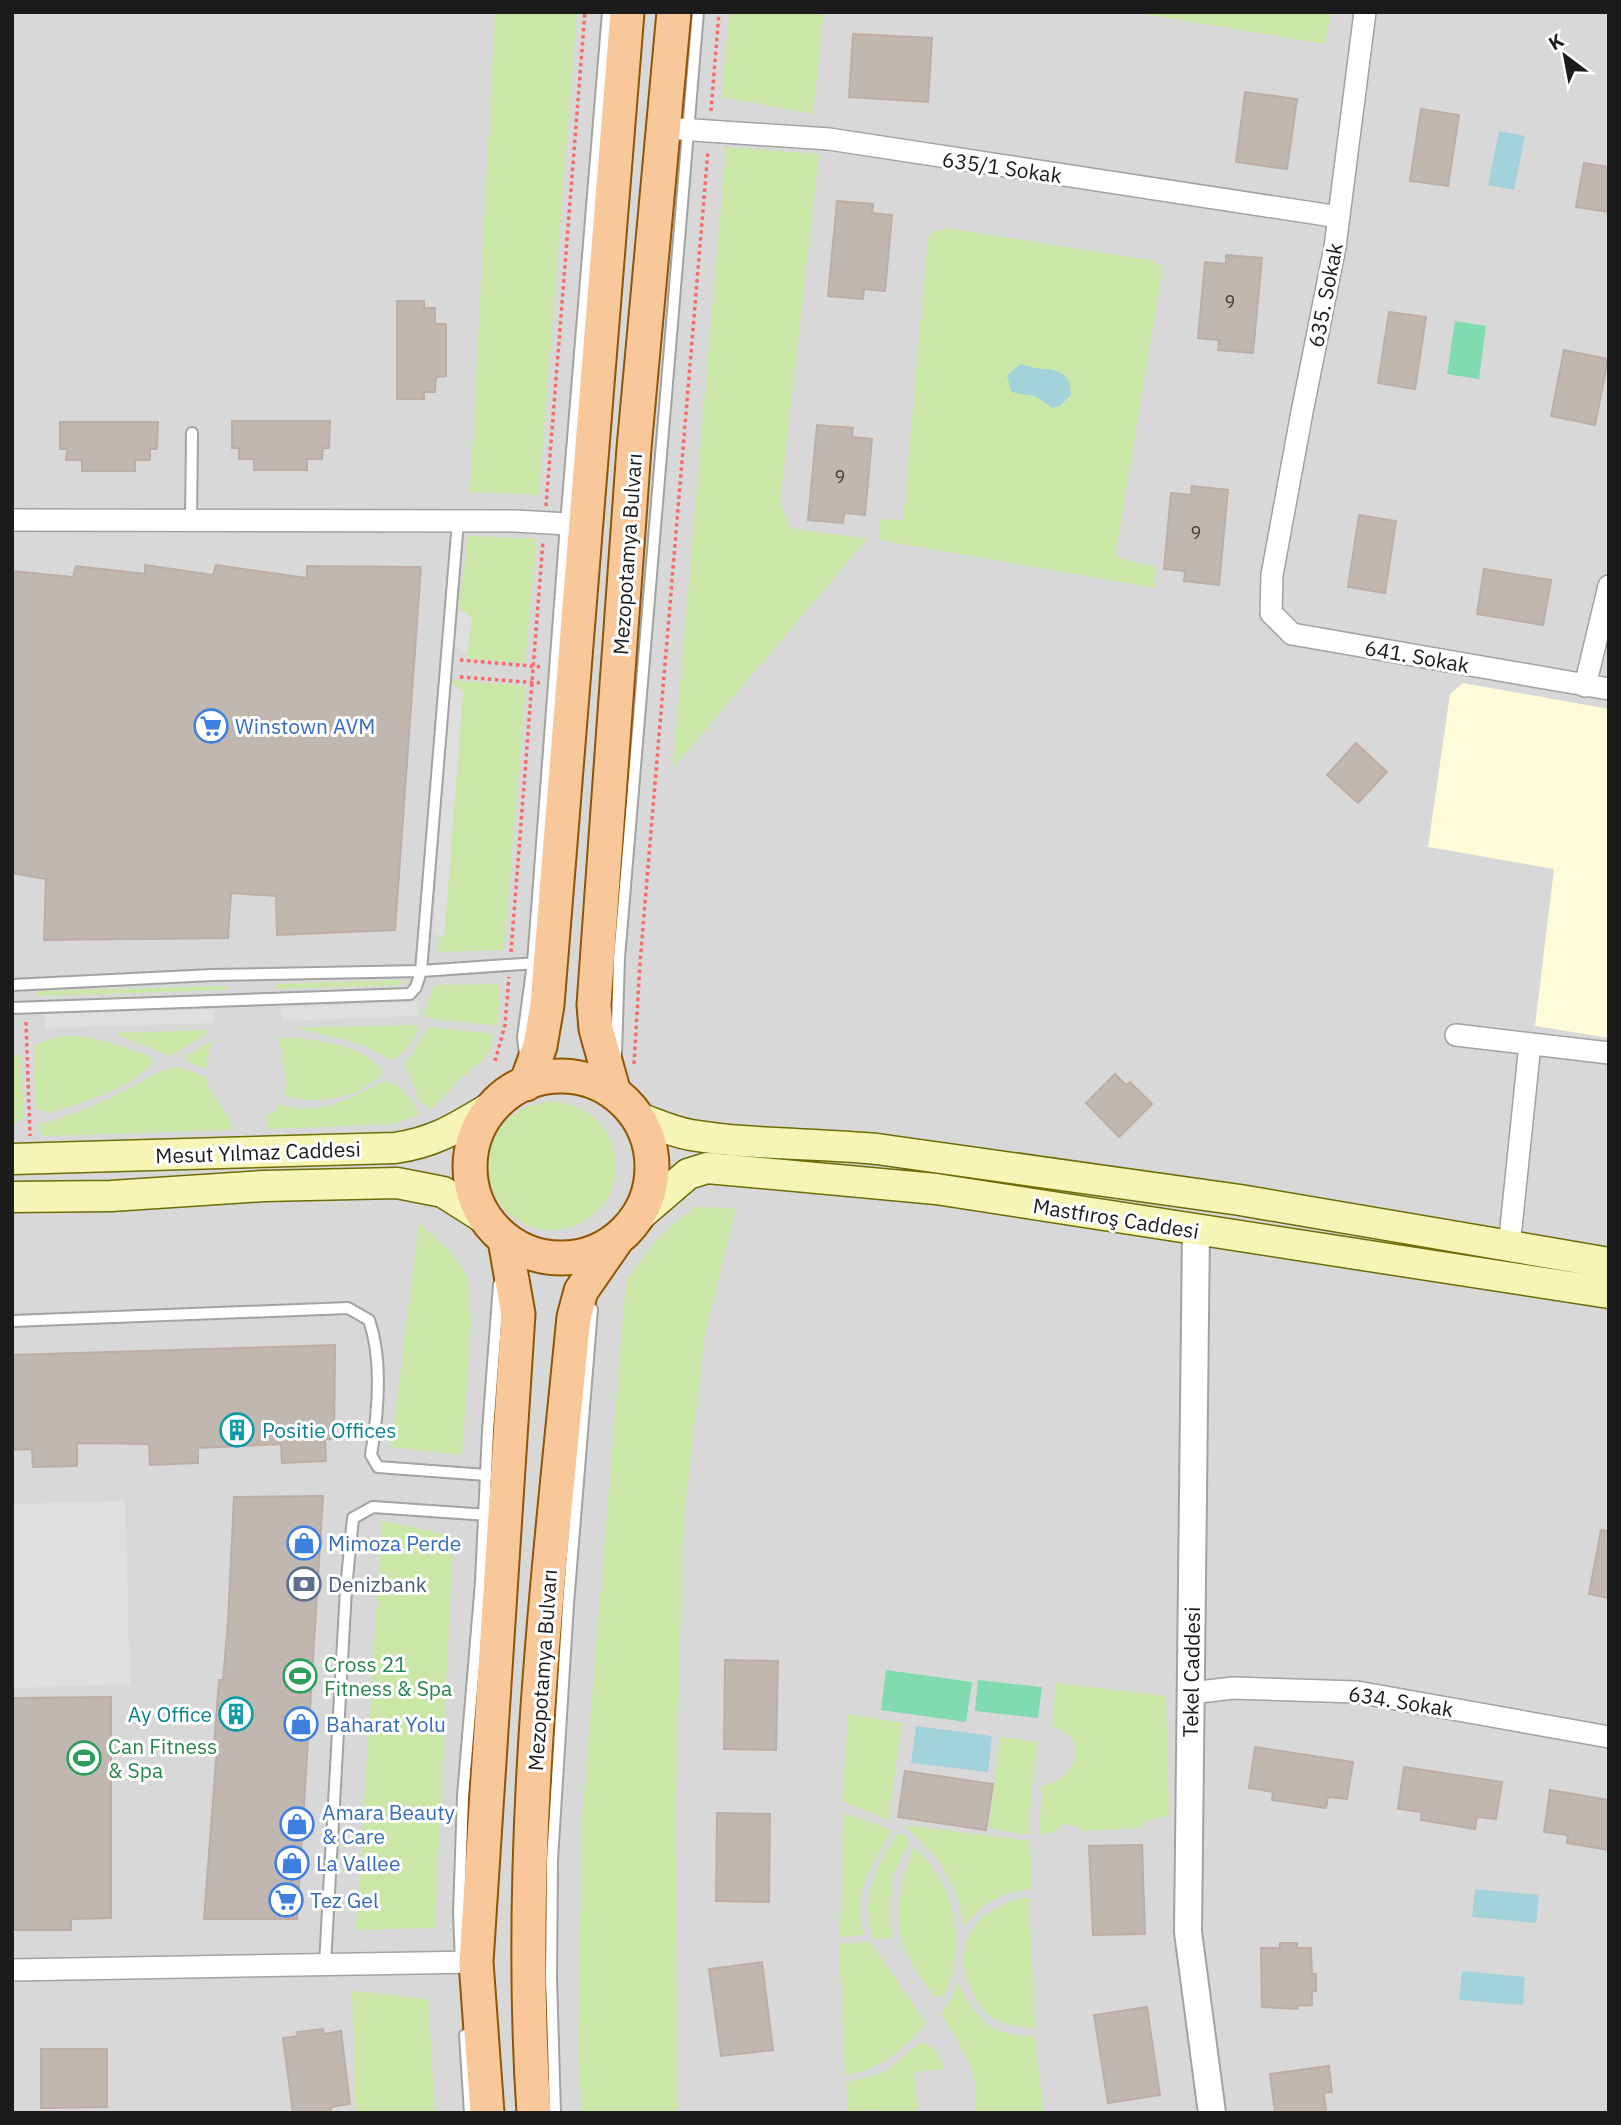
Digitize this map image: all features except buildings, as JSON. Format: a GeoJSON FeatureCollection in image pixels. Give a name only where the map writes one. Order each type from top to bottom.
{"type":"FeatureCollection","features":[{"type":"Feature","properties":{"kind":"main road","name":"Mezopotamya Bulvarı"},"geometry":{"type":"LineString","coordinates":[[527,1080],[540,1046],[547,1005],[542,963],[575,525],[627,12]]}},
{"type":"Feature","properties":{"kind":"main road","name":"Mezopotamya Bulvarı"},"geometry":{"type":"LineString","coordinates":[[620,1085],[596,1029],[594,1005],[634,448],[676,129],[674,12]]}},
{"type":"Feature","properties":{"kind":"main road"},"geometry":{"type":"LineString","coordinates":[[487,2113],[466,1966],[495,1516],[518,1314],[495,1229],[472,1191],[470,1160],[477,1131],[493,1106],[527,1080],[572,1076],[598,1084],[620,1085],[622,1099],[639,1118],[649,1142],[653,1168],[649,1194],[627,1228],[591,1254],[561,1259],[531,1254],[495,1229]]}},
{"type":"Feature","properties":{"kind":"main road","name":"Mesut Yılmaz Caddesi"},"geometry":{"type":"LineString","coordinates":[[21,1150],[395,1148],[444,1135],[493,1106]]}},
{"type":"Feature","properties":{"kind":"main road","name":"Mastfıroş Caddesi"},"geometry":{"type":"LineString","coordinates":[[639,1118],[689,1135],[877,1149],[1240,1200],[1609,1263]]}},
{"type":"Feature","properties":{"kind":"main road","name":"Mastfıroş Caddesi"},"geometry":{"type":"LineString","coordinates":[[627,1228],[688,1174],[707,1168],[936,1189],[1609,1293]]}},
{"type":"Feature","properties":{"kind":"main road","name":"Mesut Yılmaz Caddesi"},"geometry":{"type":"LineString","coordinates":[[12,1197],[111,1196],[264,1186],[397,1183],[443,1192],[495,1229]]}},
{"type":"Feature","properties":{"kind":"main road","name":"Mezopotamya Bulvarı"},"geometry":{"type":"LineString","coordinates":[[534,2113],[527,1965],[528,1870],[547,1591],[574,1317],[582,1291],[627,1228]]}},
{"type":"Feature","properties":{"kind":"street","name":"635. Sokak"},"geometry":{"type":"LineString","coordinates":[[1272,575],[1339,217],[1365,12]]}},
{"type":"Feature","properties":{"kind":"street","name":"635/1 Sokak"},"geometry":{"type":"LineString","coordinates":[[676,129],[829,139],[1339,217]]}},
{"type":"Feature","properties":{"kind":"street"},"geometry":{"type":"LineString","coordinates":[[12,520],[458,521],[575,525]]}},
{"type":"Feature","properties":{"kind":"street","name":"641. Sokak"},"geometry":{"type":"LineString","coordinates":[[1272,575],[1271,613],[1292,634],[1609,689]]}},
{"type":"Feature","properties":{"kind":"street"},"geometry":{"type":"LineString","coordinates":[[1585,686],[1609,586]]}},
{"type":"Feature","properties":{"kind":"street"},"geometry":{"type":"LineString","coordinates":[[1456,1035],[1609,1053]]}},
{"type":"Feature","properties":{"kind":"street"},"geometry":{"type":"LineString","coordinates":[[1509,1248],[1530,1044]]}},
{"type":"Feature","properties":{"kind":"street","name":"Tekel Caddesi"},"geometry":{"type":"LineString","coordinates":[[1196,1230],[1188,1932],[1212,2113]]}},
{"type":"Feature","properties":{"kind":"street","name":"634. Sokak"},"geometry":{"type":"LineString","coordinates":[[1191,1693],[1233,1688],[1357,1692],[1609,1737]]}},
{"type":"Feature","properties":{"kind":"street"},"geometry":{"type":"LineString","coordinates":[[12,1970],[325,1964],[466,1966]]}},
{"type":"Feature","properties":{"kind":"lane"},"geometry":{"type":"LineString","coordinates":[[575,525],[608,12]]}},
{"type":"Feature","properties":{"kind":"lane"},"geometry":{"type":"LineString","coordinates":[[676,129],[698,12]]}},
{"type":"Feature","properties":{"kind":"lane"},"geometry":{"type":"LineString","coordinates":[[191,433],[191,520]]}},
{"type":"Feature","properties":{"kind":"lane"},"geometry":{"type":"LineString","coordinates":[[12,1007],[410,994],[416,987],[421,971],[458,521]]}},
{"type":"Feature","properties":{"kind":"lane"},"geometry":{"type":"LineString","coordinates":[[12,985],[212,975],[421,971],[542,963]]}},
{"type":"Feature","properties":{"kind":"lane"},"geometry":{"type":"LineString","coordinates":[[555,2113],[551,1978],[552,1860],[568,1604],[591,1317],[597,1289],[627,1228]]}},
{"type":"Feature","properties":{"kind":"lane"},"geometry":{"type":"LineString","coordinates":[[325,1964],[346,1589],[353,1518],[373,1507],[495,1516],[486,1475],[499,1285],[495,1229]]}},
{"type":"Feature","properties":{"kind":"lane"},"geometry":{"type":"LineString","coordinates":[[12,1321],[348,1308],[369,1320],[375,1339],[377,1420],[371,1455],[378,1467],[486,1475]]}},
{"type":"Feature","properties":{"kind":"lane"},"geometry":{"type":"LineString","coordinates":[[464,2027],[470,2113]]}},
{"type":"Feature","properties":{"kind":"path"},"geometry":{"type":"LineString","coordinates":[[620,1085],[640,963],[719,12]]}},
{"type":"Feature","properties":{"kind":"path"},"geometry":{"type":"LineString","coordinates":[[447,659],[543,667]]}},
{"type":"Feature","properties":{"kind":"path"},"geometry":{"type":"LineString","coordinates":[[446,676],[542,684]]}},
{"type":"Feature","properties":{"kind":"path"},"geometry":{"type":"LineString","coordinates":[[21,1150],[25,1007]]}},
{"type":"Feature","properties":{"kind":"shaded area"},"geometry":{"type":"Polygon","coordinates":[[[12,12],[1609,12],[1609,2113],[12,2113],[12,12]]]}},
{"type":"Feature","properties":{"kind":"shaded area"},"geometry":{"type":"Polygon","coordinates":[[[459,608],[472,618],[467,654],[454,646],[459,608]]]}},
{"type":"Feature","properties":{"kind":"shaded area"},"geometry":{"type":"Polygon","coordinates":[[[450,683],[463,692],[444,938],[433,932],[450,683]]]}},
{"type":"Feature","properties":{"kind":"shaded area"},"geometry":{"type":"Polygon","coordinates":[[[1463,683],[1609,709],[1609,1038],[1535,1026],[1554,869],[1428,847],[1450,694],[1463,683]]]}},
{"type":"Feature","properties":{"kind":"shaded area"},"geometry":{"type":"Polygon","coordinates":[[[420,1002],[416,1016],[283,1021],[280,1007],[420,1002]]]}},
{"type":"Feature","properties":{"kind":"shaded area"},"geometry":{"type":"Polygon","coordinates":[[[215,1009],[213,1023],[46,1028],[44,1014],[215,1009]]]}},
{"type":"Feature","properties":{"kind":"shaded area"},"geometry":{"type":"Polygon","coordinates":[[[125,1501],[130,1684],[12,1688],[12,1504],[125,1501]]]}},
{"type":"Feature","properties":{"kind":"green space"},"geometry":{"type":"Polygon","coordinates":[[[495,12],[577,12],[539,495],[470,492],[495,12]]]}},
{"type":"Feature","properties":{"kind":"green space"},"geometry":{"type":"Polygon","coordinates":[[[729,12],[824,12],[813,114],[722,97],[729,12]]]}},
{"type":"Feature","properties":{"kind":"green space"},"geometry":{"type":"Polygon","coordinates":[[[1131,12],[1331,12],[1325,44],[1131,12]]]}},
{"type":"Feature","properties":{"kind":"green space"},"geometry":{"type":"Polygon","coordinates":[[[726,147],[819,154],[780,501],[790,528],[867,539],[673,768],[726,147]]]}},
{"type":"Feature","properties":{"kind":"green space"},"geometry":{"type":"Polygon","coordinates":[[[946,228],[1154,261],[1160,265],[1162,272],[1115,557],[1155,567],[1154,588],[879,540],[880,519],[903,520],[928,237],[946,228]]]}},
{"type":"Feature","properties":{"kind":"green space"},"geometry":{"type":"Polygon","coordinates":[[[1455,321],[1486,326],[1479,379],[1447,374],[1455,321]]]}},
{"type":"Feature","properties":{"kind":"green space"},"geometry":{"type":"Polygon","coordinates":[[[468,536],[537,539],[525,663],[467,658],[472,618],[459,608],[468,536]]]}},
{"type":"Feature","properties":{"kind":"green space"},"geometry":{"type":"Polygon","coordinates":[[[450,680],[526,686],[504,950],[438,950],[440,936],[444,937],[463,692],[450,680]]]}},
{"type":"Feature","properties":{"kind":"green space"},"geometry":{"type":"Polygon","coordinates":[[[400,980],[400,985],[276,987],[277,984],[400,980]]]}},
{"type":"Feature","properties":{"kind":"green space"},"geometry":{"type":"Polygon","coordinates":[[[500,984],[498,1026],[425,1018],[433,988],[437,985],[500,984]]]}},
{"type":"Feature","properties":{"kind":"green space"},"geometry":{"type":"Polygon","coordinates":[[[228,986],[226,990],[36,994],[38,991],[228,986]]]}},
{"type":"Feature","properties":{"kind":"green space"},"geometry":{"type":"Polygon","coordinates":[[[416,1025],[418,1031],[410,1044],[401,1055],[392,1060],[344,1039],[293,1028],[416,1025]]]}},
{"type":"Feature","properties":{"kind":"green space"},"geometry":{"type":"Polygon","coordinates":[[[429,1027],[493,1034],[490,1050],[483,1060],[430,1109],[419,1100],[405,1065],[429,1027]]]}},
{"type":"Feature","properties":{"kind":"green space"},"geometry":{"type":"Polygon","coordinates":[[[208,1030],[208,1033],[170,1056],[113,1033],[208,1030]]]}},
{"type":"Feature","properties":{"kind":"green space"},"geometry":{"type":"Polygon","coordinates":[[[60,1036],[83,1037],[114,1044],[150,1057],[152,1064],[143,1073],[118,1088],[49,1113],[35,1108],[34,1045],[60,1036]]]}},
{"type":"Feature","properties":{"kind":"green space"},"geometry":{"type":"Polygon","coordinates":[[[278,1037],[319,1041],[347,1048],[372,1060],[382,1069],[381,1074],[372,1083],[349,1095],[309,1100],[284,1095],[287,1084],[278,1037]]]}},
{"type":"Feature","properties":{"kind":"green space"},"geometry":{"type":"Polygon","coordinates":[[[214,1040],[209,1050],[206,1069],[185,1060],[185,1056],[214,1040]]]}},
{"type":"Feature","properties":{"kind":"green space"},"geometry":{"type":"Polygon","coordinates":[[[12,1055],[21,1056],[24,1118],[12,1125],[12,1055]]]}},
{"type":"Feature","properties":{"kind":"green space"},"geometry":{"type":"Polygon","coordinates":[[[180,1067],[205,1077],[228,1116],[232,1130],[44,1136],[39,1131],[39,1124],[85,1109],[160,1072],[180,1067]]]}},
{"type":"Feature","properties":{"kind":"green space"},"geometry":{"type":"Polygon","coordinates":[[[386,1081],[406,1094],[418,1115],[393,1124],[267,1129],[266,1116],[275,1112],[279,1104],[309,1109],[322,1107],[335,1104],[386,1081]]]}},
{"type":"Feature","properties":{"kind":"green space"},"geometry":{"type":"Polygon","coordinates":[[[552,1102],[576,1107],[597,1121],[611,1142],[616,1166],[611,1190],[597,1211],[576,1225],[552,1230],[528,1225],[507,1211],[493,1190],[488,1166],[493,1142],[507,1121],[528,1107],[552,1102]]]}},
{"type":"Feature","properties":{"kind":"green space"},"geometry":{"type":"Polygon","coordinates":[[[695,1207],[736,1208],[705,1333],[683,1525],[676,1802],[677,2113],[582,2113],[578,2055],[582,1819],[626,1280],[660,1236],[695,1207]]]}},
{"type":"Feature","properties":{"kind":"green space"},"geometry":{"type":"Polygon","coordinates":[[[419,1223],[451,1252],[468,1277],[471,1323],[462,1455],[391,1447],[419,1223]]]}},
{"type":"Feature","properties":{"kind":"green space"},"geometry":{"type":"Polygon","coordinates":[[[382,1521],[453,1536],[435,1928],[356,1930],[382,1521]]]}},
{"type":"Feature","properties":{"kind":"green space"},"geometry":{"type":"Polygon","coordinates":[[[886,1670],[972,1682],[966,1722],[881,1710],[886,1670]]]}},
{"type":"Feature","properties":{"kind":"green space"},"geometry":{"type":"Polygon","coordinates":[[[978,1680],[1042,1687],[1038,1718],[975,1711],[978,1680]]]}},
{"type":"Feature","properties":{"kind":"green space"},"geometry":{"type":"Polygon","coordinates":[[[1056,1683],[1166,1696],[1169,1815],[1143,1822],[1142,1828],[1083,1831],[1064,1824],[1050,1834],[1039,1834],[1042,1786],[1067,1773],[1075,1755],[1070,1736],[1052,1726],[1056,1683]]]}},
{"type":"Feature","properties":{"kind":"green space"},"geometry":{"type":"Polygon","coordinates":[[[848,1714],[902,1723],[888,1820],[842,1801],[848,1714]]]}},
{"type":"Feature","properties":{"kind":"green space"},"geometry":{"type":"Polygon","coordinates":[[[1000,1737],[1037,1742],[1029,1835],[989,1828],[1000,1737]]]}},
{"type":"Feature","properties":{"kind":"green space"},"geometry":{"type":"Polygon","coordinates":[[[843,1813],[889,1829],[891,1833],[870,1869],[861,1895],[860,1921],[864,1935],[840,1937],[843,1813]]]}},
{"type":"Feature","properties":{"kind":"green space"},"geometry":{"type":"Polygon","coordinates":[[[903,1825],[1030,1841],[1032,1889],[993,1900],[978,1911],[964,1927],[951,1881],[927,1848],[903,1825]]]}},
{"type":"Feature","properties":{"kind":"green space"},"geometry":{"type":"Polygon","coordinates":[[[900,1834],[909,1842],[893,1876],[889,1915],[892,1938],[873,1939],[868,1912],[872,1885],[889,1847],[896,1835],[900,1834]]]}},
{"type":"Feature","properties":{"kind":"green space"},"geometry":{"type":"Polygon","coordinates":[[[914,1847],[935,1871],[949,1899],[953,1915],[954,1963],[948,1987],[940,1998],[930,1991],[911,1963],[900,1931],[899,1899],[914,1847]]]}},
{"type":"Feature","properties":{"kind":"green space"},"geometry":{"type":"Polygon","coordinates":[[[1029,1898],[1035,2028],[1005,2023],[986,2014],[966,1977],[964,1960],[966,1944],[972,1930],[982,1918],[995,1908],[1029,1898]]]}},
{"type":"Feature","properties":{"kind":"green space"},"geometry":{"type":"Polygon","coordinates":[[[870,1942],[926,2023],[909,2042],[890,2057],[870,2069],[845,2075],[839,1944],[870,1942]]]}},
{"type":"Feature","properties":{"kind":"green space"},"geometry":{"type":"Polygon","coordinates":[[[957,1982],[978,2016],[987,2023],[1006,2033],[1034,2036],[1044,2113],[975,2113],[975,2085],[968,2061],[941,2015],[951,2000],[957,1982]]]}},
{"type":"Feature","properties":{"kind":"green space"},"geometry":{"type":"Polygon","coordinates":[[[352,1991],[428,1999],[435,2113],[355,2113],[352,1991]]]}},
{"type":"Feature","properties":{"kind":"green space"},"geometry":{"type":"Polygon","coordinates":[[[924,2043],[936,2051],[945,2069],[914,2072],[918,2113],[869,2110],[848,2113],[846,2082],[884,2072],[914,2047],[924,2043]]]}},
{"type":"Feature","properties":{"kind":"water"},"geometry":{"type":"Polygon","coordinates":[[[1499,131],[1525,136],[1514,190],[1488,185],[1499,131]]]}},
{"type":"Feature","properties":{"kind":"water"},"geometry":{"type":"Polygon","coordinates":[[[1020,364],[1061,373],[1070,384],[1071,395],[1060,406],[1053,408],[1033,396],[1011,391],[1007,376],[1020,364]]]}},
{"type":"Feature","properties":{"kind":"water"},"geometry":{"type":"Polygon","coordinates":[[[916,1726],[992,1736],[988,1772],[911,1763],[916,1726]]]}},
{"type":"Feature","properties":{"kind":"water"},"geometry":{"type":"Polygon","coordinates":[[[1475,1889],[1539,1895],[1536,1923],[1472,1917],[1475,1889]]]}},
{"type":"Feature","properties":{"kind":"water"},"geometry":{"type":"Polygon","coordinates":[[[1462,1971],[1525,1977],[1523,2005],[1459,2000],[1462,1971]]]}},
{"type":"Feature","properties":{"kind":"place","name":"Winstown AVM"},"geometry":{"type":"Point","coordinates":[211,726]}},
{"type":"Feature","properties":{"kind":"place","name":"Positie Offices"},"geometry":{"type":"Point","coordinates":[237,1430]}},
{"type":"Feature","properties":{"kind":"place","name":"Mimoza Perde"},"geometry":{"type":"Point","coordinates":[304,1543]}},
{"type":"Feature","properties":{"kind":"place","name":"Denizbank"},"geometry":{"type":"Point","coordinates":[304,1584]}},
{"type":"Feature","properties":{"kind":"place","name":"Cross 21 Fitness & Spa"},"geometry":{"type":"Point","coordinates":[300,1676]}},
{"type":"Feature","properties":{"kind":"place","name":"Ay Office"},"geometry":{"type":"Point","coordinates":[236,1714]}},
{"type":"Feature","properties":{"kind":"place","name":"Baharat Yolu"},"geometry":{"type":"Point","coordinates":[301,1724]}},
{"type":"Feature","properties":{"kind":"place","name":"Can Fitness & Spa"},"geometry":{"type":"Point","coordinates":[84,1758]}},
{"type":"Feature","properties":{"kind":"place","name":"Amara Beauty & Care"},"geometry":{"type":"Point","coordinates":[297,1824]}},
{"type":"Feature","properties":{"kind":"place","name":"La Vallee"},"geometry":{"type":"Point","coordinates":[292,1863]}},
{"type":"Feature","properties":{"kind":"place","name":"Tez Gel"},"geometry":{"type":"Point","coordinates":[286,1900]}}]}
